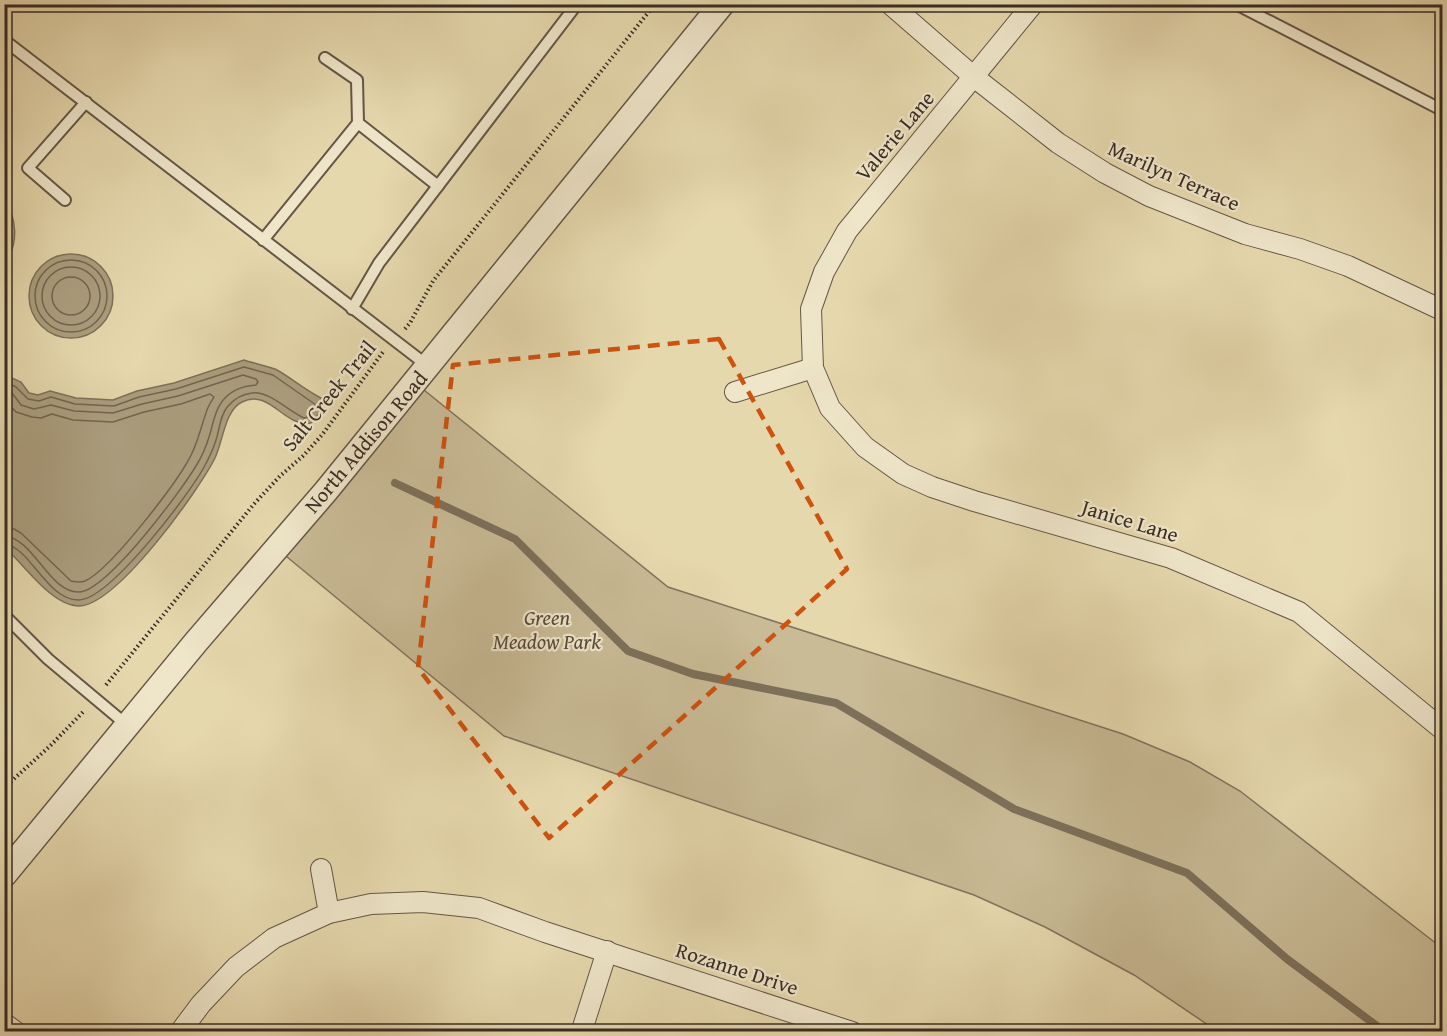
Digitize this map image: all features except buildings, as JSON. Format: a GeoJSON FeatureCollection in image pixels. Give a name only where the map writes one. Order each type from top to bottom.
{"type":"FeatureCollection","features":[{"type":"Feature","properties":{"kind":"street","name":"North Addison Road"},"geometry":{"type":"LineString","coordinates":[[4,875],[196,642],[326,491],[722,4]]}},
{"type":"Feature","properties":{"kind":"street","name":"Marilyn Terrace"},"geometry":{"type":"LineString","coordinates":[[890,4],[974,77],[1058,143],[1105,173],[1149,196],[1245,234],[1300,249],[1348,266],[1443,310]]}},
{"type":"Feature","properties":{"kind":"street","name":"Valerie Lane"},"geometry":{"type":"LineString","coordinates":[[811,309],[824,272],[847,231],[1033,4]]}},
{"type":"Feature","properties":{"kind":"street","name":"Janice Lane"},"geometry":{"type":"LineString","coordinates":[[811,309],[813,368],[830,408],[865,447],[903,474],[932,487],[974,501],[1171,558],[1299,612],[1443,729]]}},
{"type":"Feature","properties":{"kind":"street"},"geometry":{"type":"LineString","coordinates":[[735,392],[813,368]]}},
{"type":"Feature","properties":{"kind":"street"},"geometry":{"type":"LineString","coordinates":[[321,869],[329,913]]}},
{"type":"Feature","properties":{"kind":"street","name":"Rozanne Drive"},"geometry":{"type":"LineString","coordinates":[[180,1032],[201,1004],[236,967],[274,938],[329,913],[371,904],[423,902],[478,908],[852,1032]]}},
{"type":"Feature","properties":{"kind":"street"},"geometry":{"type":"LineString","coordinates":[[582,1030],[607,951]]}},
{"type":"Feature","properties":{"kind":"street"},"geometry":{"type":"LineString","coordinates":[[4,1023],[16,1032]]}},
{"type":"Feature","properties":{"kind":"lane"},"geometry":{"type":"LineString","coordinates":[[352,309],[379,262],[577,4]]}},
{"type":"Feature","properties":{"kind":"lane"},"geometry":{"type":"LineString","coordinates":[[1236,4],[1251,14],[1443,110]]}},
{"type":"Feature","properties":{"kind":"lane"},"geometry":{"type":"LineString","coordinates":[[4,40],[428,366]]}},
{"type":"Feature","properties":{"kind":"lane"},"geometry":{"type":"LineString","coordinates":[[263,240],[358,123],[357,80],[325,58]]}},
{"type":"Feature","properties":{"kind":"lane"},"geometry":{"type":"LineString","coordinates":[[65,200],[28,168],[86,102]]}},
{"type":"Feature","properties":{"kind":"lane"},"geometry":{"type":"LineString","coordinates":[[358,123],[438,186]]}},
{"type":"Feature","properties":{"kind":"lane"},"geometry":{"type":"LineString","coordinates":[[4,615],[48,659],[128,726]]}},
{"type":"Feature","properties":{"kind":"path","name":"Salt Creek Trail"},"geometry":{"type":"LineString","coordinates":[[4,788],[51,746],[95,698],[254,504],[322,435],[394,340],[410,323],[433,281],[655,4]]}},
{"type":"Feature","properties":{"kind":"highlighted area"},"geometry":{"type":"Polygon","coordinates":[[[719,339],[847,569],[549,838],[418,668],[453,365],[719,339]]]}},
{"type":"Feature","properties":{"kind":"green space","name":"Green Meadow Park"},"geometry":{"type":"Polygon","coordinates":[[[419,386],[668,587],[1123,734],[1190,762],[1240,791],[1442,948],[1442,1031],[1217,1031],[1134,975],[1045,927],[974,895],[504,736],[281,552],[419,386]]]}},
{"type":"Feature","properties":{"kind":"water"},"geometry":{"type":"Polygon","coordinates":[[[4,200],[12,214],[15,231],[13,248],[5,262],[4,200]]]}},
{"type":"Feature","properties":{"kind":"water"},"geometry":{"type":"Polygon","coordinates":[[[71,254],[87,257],[101,266],[110,280],[113,296],[110,312],[101,326],[87,335],[71,338],[55,335],[41,326],[32,312],[29,296],[32,280],[41,266],[55,257],[71,254]]]}},
{"type":"Feature","properties":{"kind":"water"},"geometry":{"type":"Polygon","coordinates":[[[244,360],[277,370],[323,399],[322,410],[311,423],[301,423],[261,400],[252,399],[236,406],[228,419],[215,458],[192,495],[155,544],[113,588],[94,601],[78,606],[68,604],[48,592],[5,548],[5,375],[21,382],[29,393],[38,395],[50,391],[76,398],[113,400],[244,360]]]}},
{"type":"Feature","properties":{"kind":"waterway"},"geometry":{"type":"LineString","coordinates":[[395,483],[515,539],[628,651],[693,674],[836,703],[1014,809],[1187,873],[1287,959],[1385,1032]]}}]}
